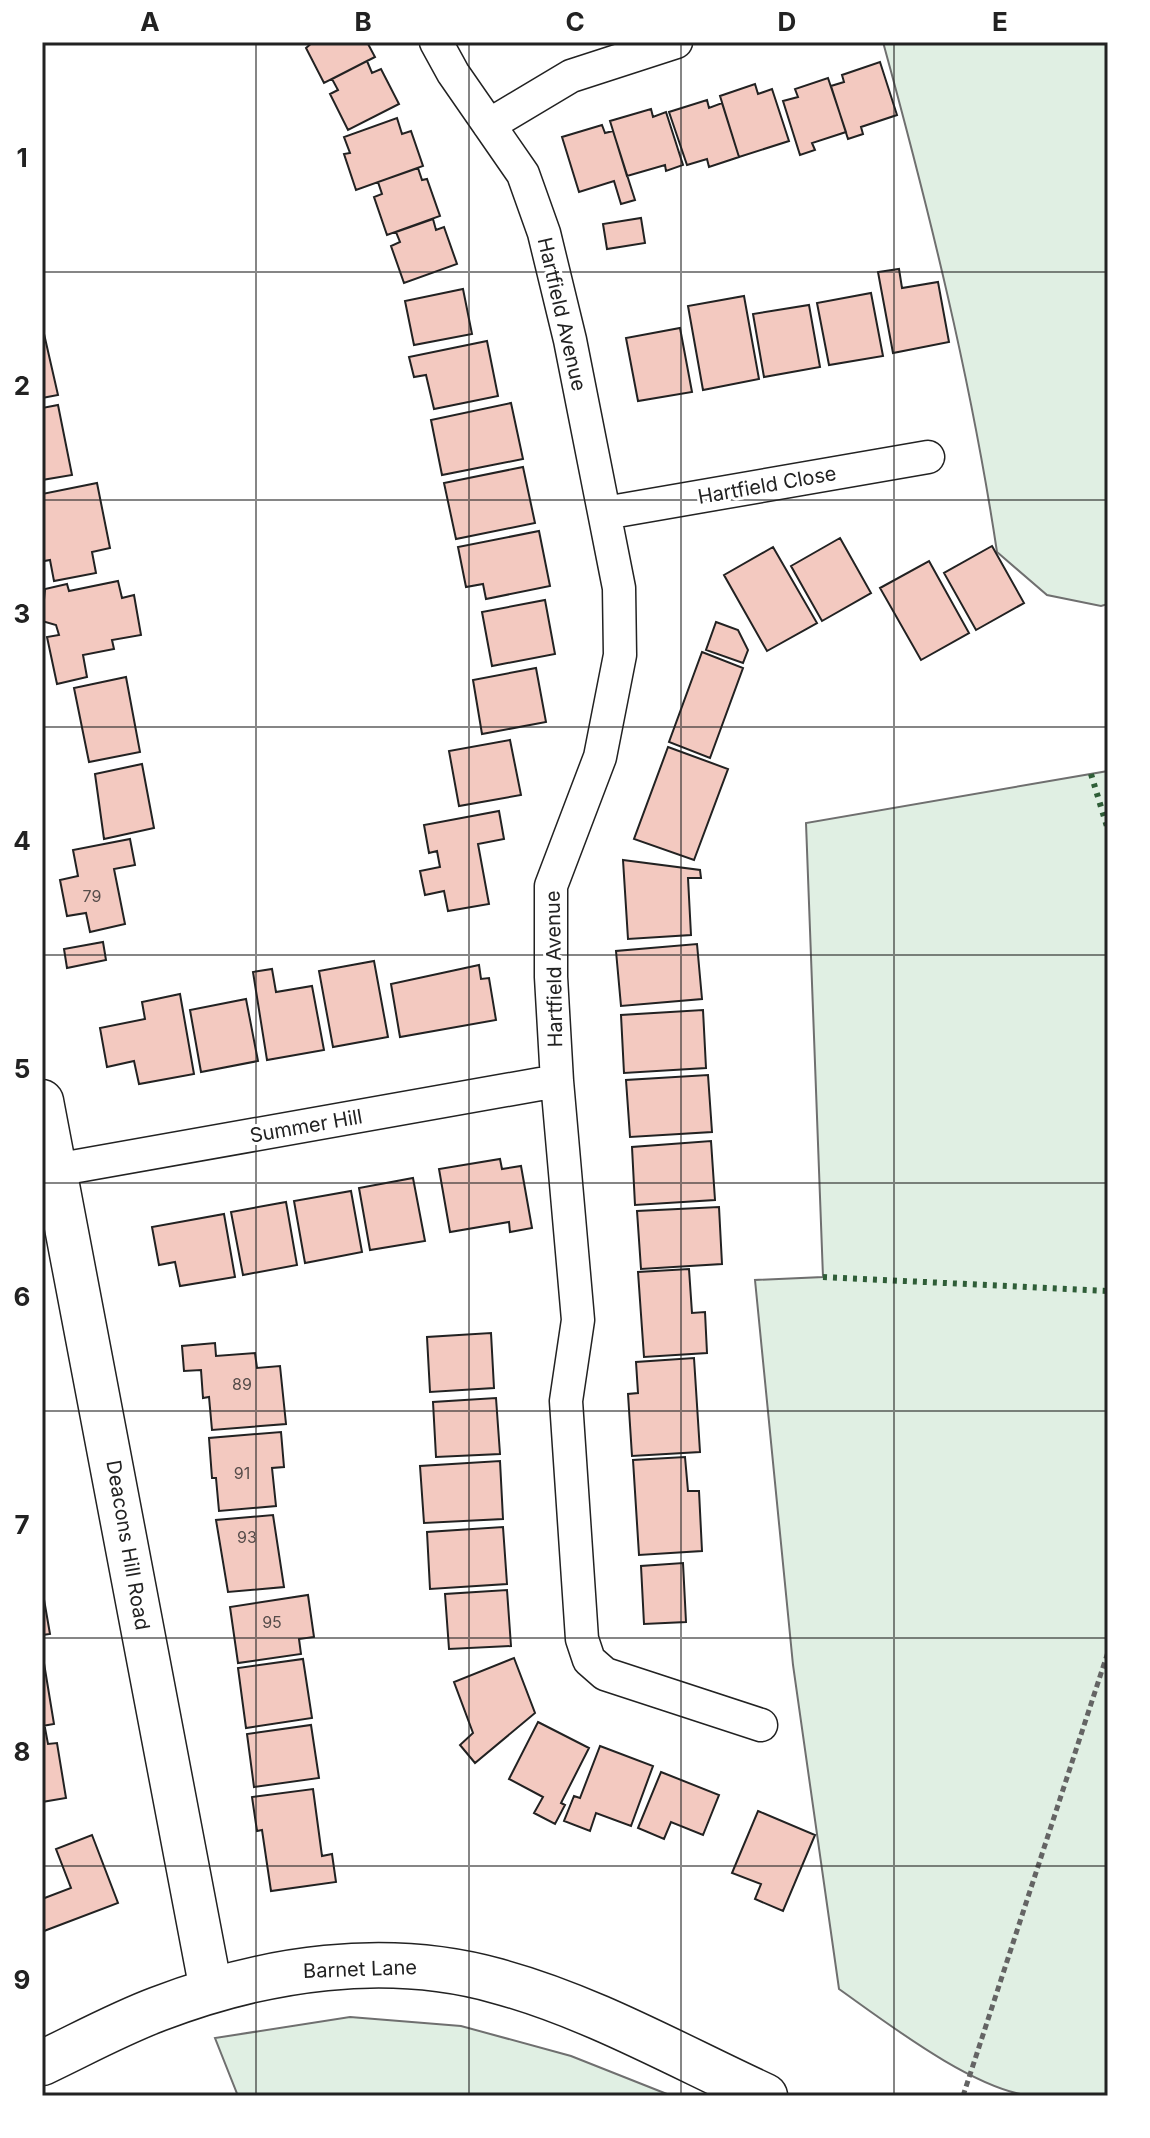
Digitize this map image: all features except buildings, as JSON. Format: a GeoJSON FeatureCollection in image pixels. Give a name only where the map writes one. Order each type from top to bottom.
{"type":"FeatureCollection","features":[{"type":"Feature","properties":{"kind":"main road","name":"Barnet Lane"},"geometry":{"type":"LineString","coordinates":[[42,2063],[155,2009],[211,1990],[275,1974],[339,1967],[417,1965],[498,1981],[580,2011],[765,2096]]}},
{"type":"Feature","properties":{"kind":"street","name":"Hartfield Avenue"},"geometry":{"type":"LineString","coordinates":[[436,42],[453,73],[523,174],[544,233],[619,588],[620,655],[600,757],[551,886],[551,977],[557,1081],[578,1320],[566,1401],[582,1639],[589,1660],[605,1674],[761,1725]]}},
{"type":"Feature","properties":{"kind":"street"},"geometry":{"type":"LineString","coordinates":[[489,125],[571,76],[676,42]]}},
{"type":"Feature","properties":{"kind":"street","name":"Hartfield Close"},"geometry":{"type":"LineString","coordinates":[[605,513],[928,457]]}},
{"type":"Feature","properties":{"kind":"street","name":"Summer Hill"},"geometry":{"type":"LineString","coordinates":[[55,1170],[557,1081]]}},
{"type":"Feature","properties":{"kind":"street","name":"Deacons Hill Road"},"geometry":{"type":"LineString","coordinates":[[42,1101],[211,1990]]}},
{"type":"Feature","properties":{"kind":"path"},"geometry":{"type":"LineString","coordinates":[[963,2096],[1108,1652]]}},
{"type":"Feature","properties":{"kind":"green space"},"geometry":{"type":"Polygon","coordinates":[[[883,42],[1108,42],[1108,604],[1101,606],[1047,595],[997,552],[975,423],[948,295],[883,42]]]}},
{"type":"Feature","properties":{"kind":"green space"},"geometry":{"type":"Polygon","coordinates":[[[1108,771],[1108,2096],[1042,2097],[1010,2091],[959,2069],[839,1989],[793,1665],[755,1280],[823,1277],[806,823],[1108,771]]]}},
{"type":"Feature","properties":{"kind":"green space"},"geometry":{"type":"Polygon","coordinates":[[[350,2017],[461,2026],[571,2056],[672,2096],[238,2096],[215,2038],[350,2017]]]}},
{"type":"Feature","properties":{"kind":"hedge"},"geometry":{"type":"LineString","coordinates":[[1091,774],[1108,830]]}},
{"type":"Feature","properties":{"kind":"hedge"},"geometry":{"type":"LineString","coordinates":[[823,1277],[1108,1291]]}}]}
